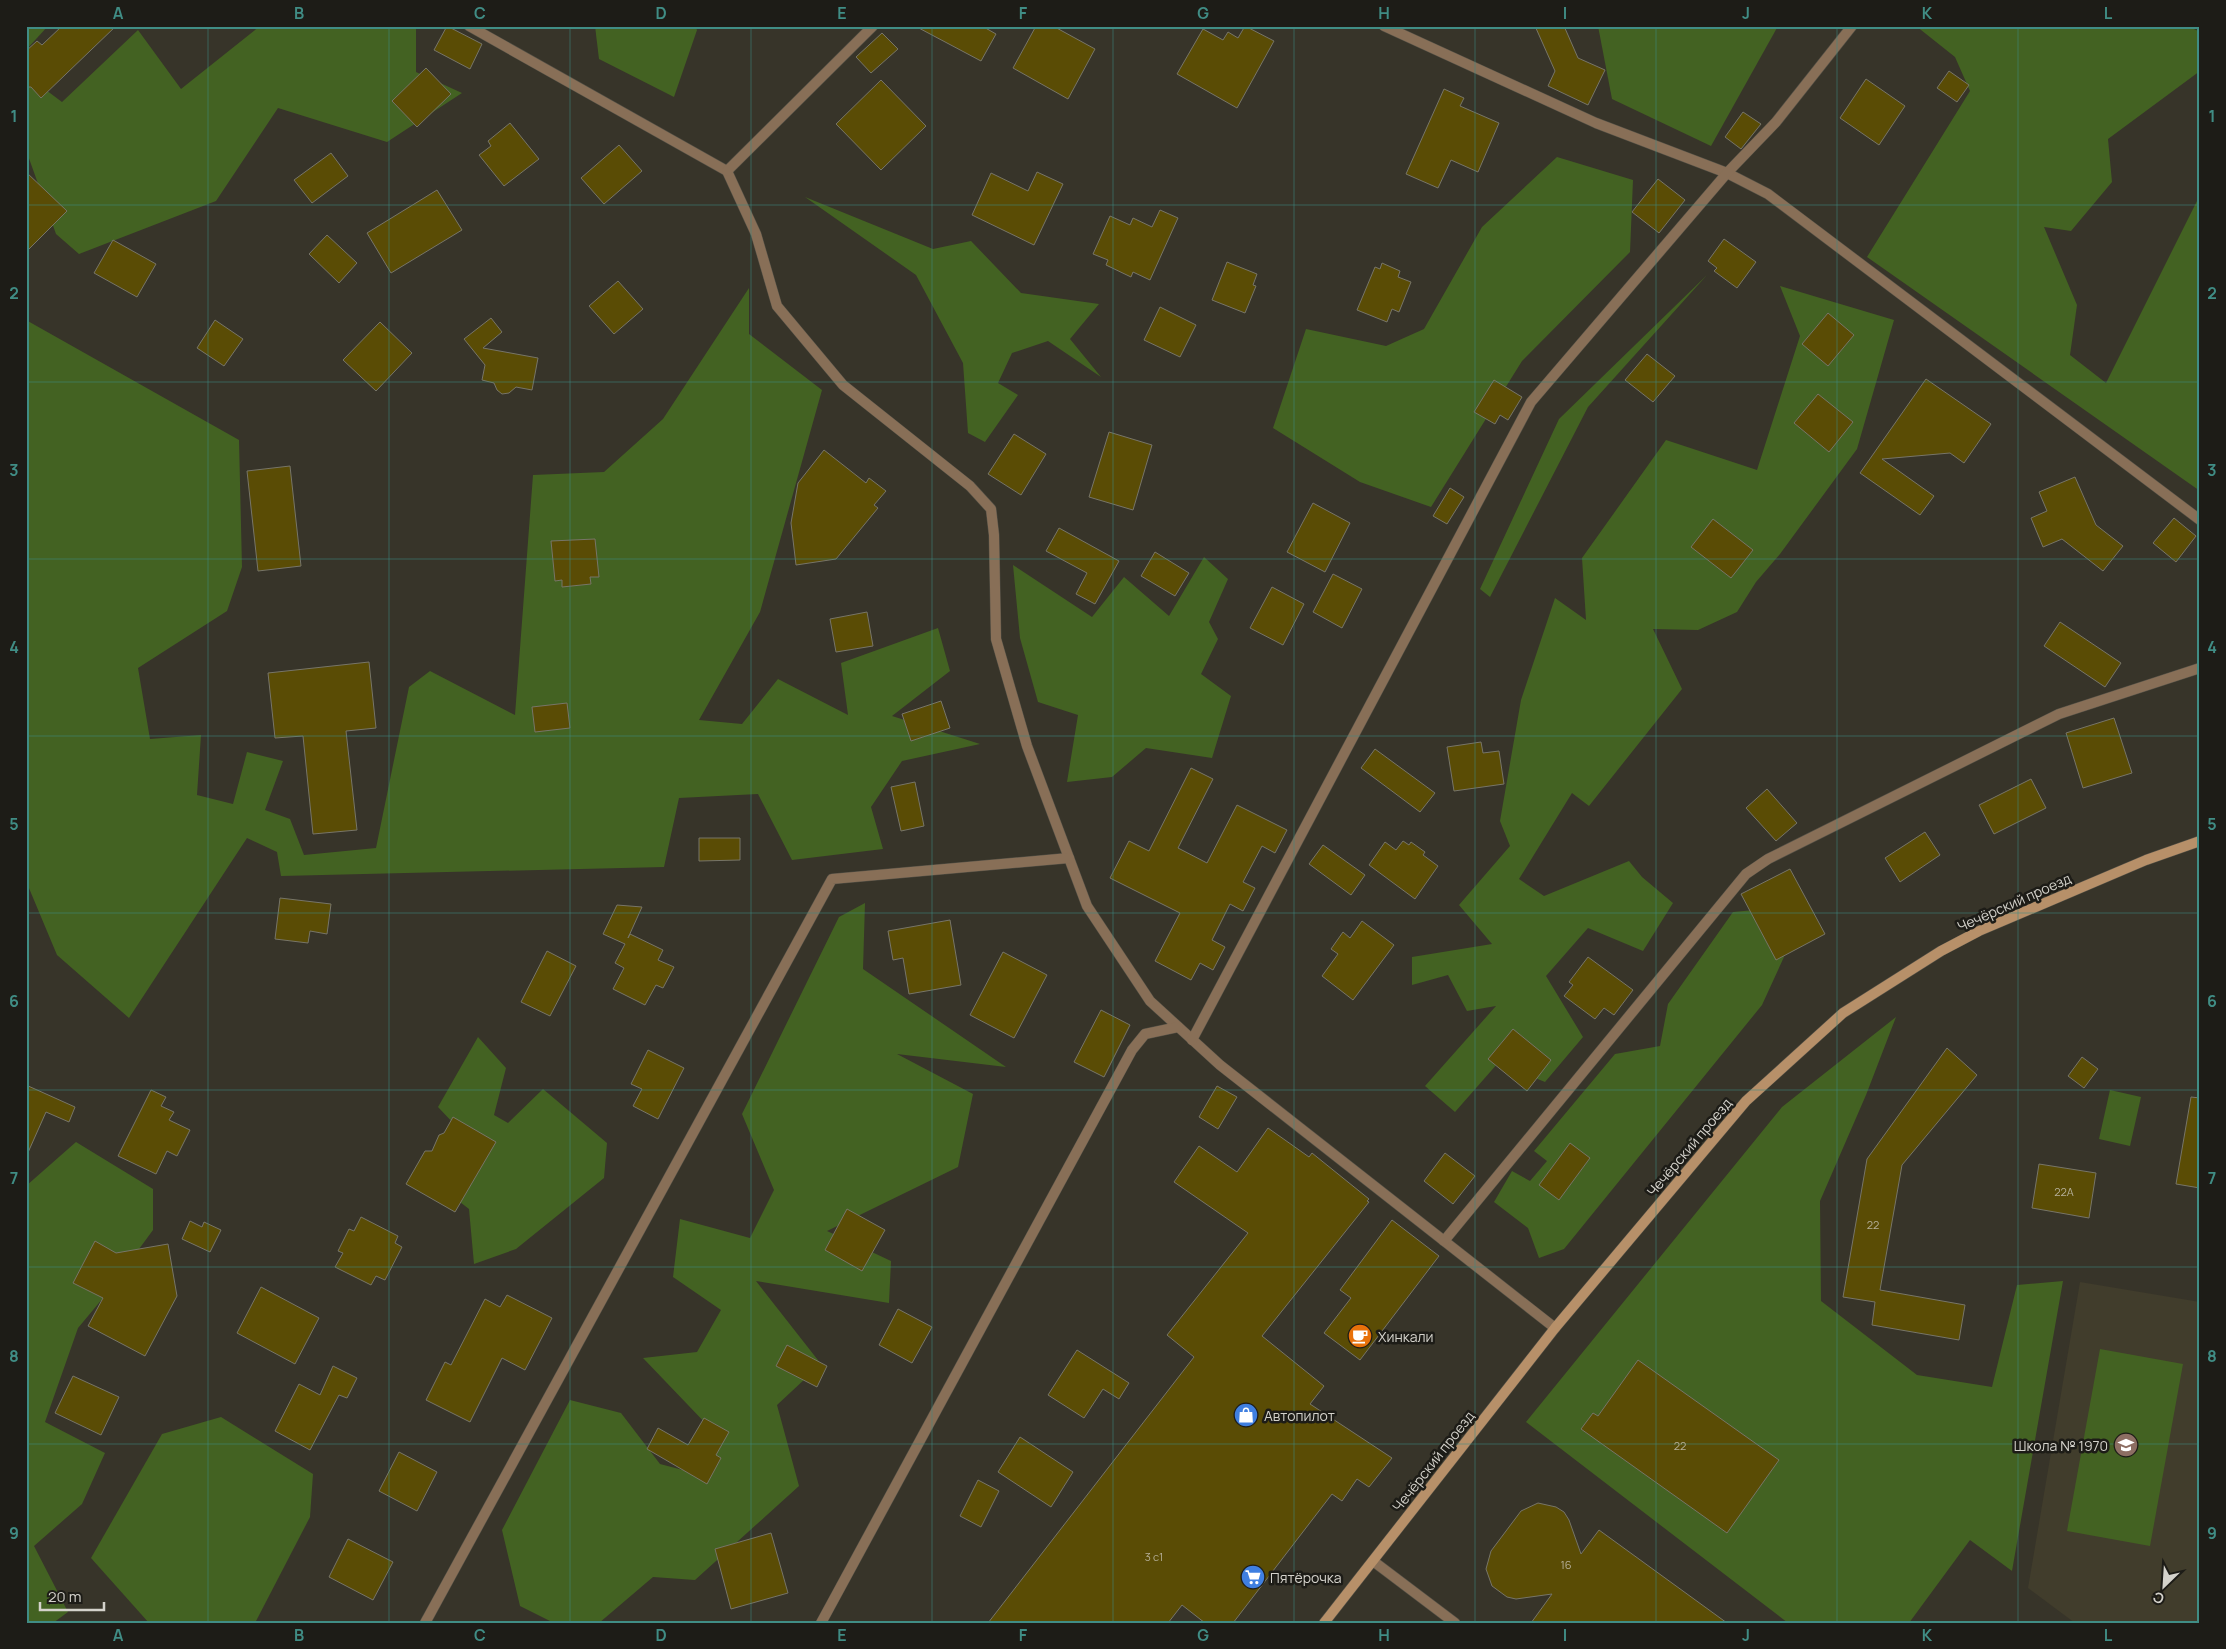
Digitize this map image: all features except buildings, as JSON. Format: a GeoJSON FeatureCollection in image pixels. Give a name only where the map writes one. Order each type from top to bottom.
{"type":"FeatureCollection","features":[{"type":"Feature","properties":{"kind":"main road","name":"Чечёрский проезд"},"geometry":{"type":"LineString","coordinates":[[1324,1623],[1555,1328],[1746,1101],[1843,1013],[1941,951],[1978,931],[2146,860],[2200,841]]}},
{"type":"Feature","properties":{"kind":"street"},"geometry":{"type":"LineString","coordinates":[[469,26],[727,171],[756,234],[777,306],[843,385],[970,486],[991,509],[994,536],[996,639],[1027,746],[1087,906],[1150,1001],[1220,1065],[1555,1328]]}},
{"type":"Feature","properties":{"kind":"street"},"geometry":{"type":"LineString","coordinates":[[727,171],[873,26]]}},
{"type":"Feature","properties":{"kind":"street"},"geometry":{"type":"LineString","coordinates":[[1384,26],[1596,123],[1727,173],[1768,194],[2200,520]]}},
{"type":"Feature","properties":{"kind":"street"},"geometry":{"type":"LineString","coordinates":[[1192,1040],[1531,402],[1727,173],[1776,122],[1852,26]]}},
{"type":"Feature","properties":{"kind":"street"},"geometry":{"type":"LineString","coordinates":[[1444,1241],[1746,874],[1768,859],[2059,714],[2200,668]]}},
{"type":"Feature","properties":{"kind":"street"},"geometry":{"type":"LineString","coordinates":[[425,1623],[832,879],[1069,858]]}},
{"type":"Feature","properties":{"kind":"street"},"geometry":{"type":"LineString","coordinates":[[820,1623],[1132,1050],[1145,1034],[1178,1027]]}},
{"type":"Feature","properties":{"kind":"street"},"geometry":{"type":"LineString","coordinates":[[1373,1561],[1454,1623]]}},
{"type":"Feature","properties":{"kind":"shaded area","name":"Школа № 1970"},"geometry":{"type":"Polygon","coordinates":[[[2080,1282],[2200,1302],[2200,1623],[2075,1623],[2028,1588],[2080,1282]]]}},
{"type":"Feature","properties":{"kind":"green space"},"geometry":{"type":"Polygon","coordinates":[[[26,26],[48,26],[26,50],[26,26]]]}},
{"type":"Feature","properties":{"kind":"green space"},"geometry":{"type":"Polygon","coordinates":[[[260,26],[416,26],[416,72],[462,93],[387,142],[278,108],[216,201],[79,254],[56,234],[26,150],[26,75],[62,102],[138,30],[181,89],[260,26]]]}},
{"type":"Feature","properties":{"kind":"green space"},"geometry":{"type":"Polygon","coordinates":[[[595,26],[695,26],[697,30],[674,97],[599,59],[595,26]]]}},
{"type":"Feature","properties":{"kind":"green space"},"geometry":{"type":"Polygon","coordinates":[[[1598,26],[1778,26],[1711,146],[1612,99],[1598,26]]]}},
{"type":"Feature","properties":{"kind":"green space"},"geometry":{"type":"Polygon","coordinates":[[[1916,26],[2188,26],[2200,32],[2200,71],[2108,139],[2112,182],[2071,231],[2044,227],[2077,305],[2070,355],[2106,383],[2200,195],[2200,491],[1867,257],[1970,91],[1955,57],[1916,26]]]}},
{"type":"Feature","properties":{"kind":"green space"},"geometry":{"type":"Polygon","coordinates":[[[1557,157],[1633,180],[1630,252],[1522,361],[1431,507],[1360,482],[1273,428],[1306,329],[1386,346],[1424,329],[1482,227],[1557,157]]]}},
{"type":"Feature","properties":{"kind":"green space"},"geometry":{"type":"Polygon","coordinates":[[[805,197],[933,249],[971,241],[1021,293],[1099,304],[1070,339],[1101,377],[1048,341],[1012,353],[998,383],[1018,395],[985,442],[968,433],[963,363],[916,275],[805,197]]]}},
{"type":"Feature","properties":{"kind":"green space"},"geometry":{"type":"Polygon","coordinates":[[[1707,275],[1588,407],[1490,597],[1480,589],[1559,419],[1707,275]]]}},
{"type":"Feature","properties":{"kind":"green space"},"geometry":{"type":"Polygon","coordinates":[[[1780,286],[1894,320],[1857,449],[1780,554],[1756,582],[1737,612],[1698,630],[1653,629],[1682,689],[1589,806],[1572,793],[1519,879],[1544,896],[1629,861],[1642,877],[1673,903],[1643,951],[1588,928],[1546,976],[1583,1037],[1545,1082],[1498,1063],[1455,1112],[1425,1086],[1496,1006],[1467,1011],[1448,975],[1412,985],[1412,957],[1492,944],[1459,905],[1510,846],[1500,821],[1521,700],[1555,598],[1586,620],[1582,558],[1666,440],[1757,470],[1800,336],[1780,286]]]}},
{"type":"Feature","properties":{"kind":"green space"},"geometry":{"type":"Polygon","coordinates":[[[749,288],[749,334],[822,390],[760,612],[699,720],[742,724],[778,679],[848,715],[841,663],[938,628],[950,671],[892,716],[980,744],[902,761],[871,807],[883,849],[792,860],[758,794],[679,798],[664,867],[281,876],[277,852],[247,838],[129,1018],[57,955],[26,881],[26,320],[239,440],[242,567],[227,611],[138,668],[150,739],[201,735],[197,795],[233,804],[247,752],[283,761],[265,810],[290,819],[304,855],[376,848],[409,687],[430,671],[515,715],[533,475],[604,472],[663,419],[749,288]]]}},
{"type":"Feature","properties":{"kind":"green space"},"geometry":{"type":"Polygon","coordinates":[[[1204,557],[1228,579],[1209,622],[1218,639],[1201,674],[1231,696],[1212,758],[1146,748],[1112,777],[1067,782],[1078,715],[1038,702],[1020,638],[1013,565],[1092,617],[1124,577],[1169,616],[1204,557]]]}},
{"type":"Feature","properties":{"kind":"green space"},"geometry":{"type":"Polygon","coordinates":[[[865,903],[863,969],[1006,1067],[897,1054],[973,1094],[958,1167],[827,1231],[891,1261],[889,1303],[756,1281],[821,1364],[777,1405],[799,1486],[695,1580],[653,1577],[599,1623],[554,1623],[520,1606],[502,1530],[570,1400],[621,1413],[660,1464],[706,1476],[710,1428],[643,1358],[697,1352],[721,1310],[673,1277],[680,1219],[750,1238],[774,1190],[742,1114],[839,917],[865,903]]]}},
{"type":"Feature","properties":{"kind":"green space"},"geometry":{"type":"Polygon","coordinates":[[[1765,909],[1789,946],[1762,1005],[1564,1249],[1539,1258],[1528,1228],[1494,1202],[1512,1171],[1530,1181],[1547,1161],[1534,1151],[1615,1054],[1660,1046],[1668,1004],[1733,912],[1765,909]]]}},
{"type":"Feature","properties":{"kind":"green space"},"geometry":{"type":"Polygon","coordinates":[[[1896,1017],[1866,1095],[1820,1201],[1821,1301],[1917,1375],[1992,1387],[2017,1285],[2063,1281],[2012,1571],[1970,1540],[1909,1623],[1788,1623],[1526,1422],[1782,1107],[1896,1017]]]}},
{"type":"Feature","properties":{"kind":"green space"},"geometry":{"type":"Polygon","coordinates":[[[478,1037],[506,1068],[494,1115],[508,1123],[543,1089],[607,1143],[604,1178],[516,1249],[474,1264],[469,1209],[447,1192],[472,1143],[438,1107],[478,1037]]]}},
{"type":"Feature","properties":{"kind":"green space"},"geometry":{"type":"Polygon","coordinates":[[[2110,1090],[2141,1097],[2130,1146],[2099,1139],[2110,1090]]]}},
{"type":"Feature","properties":{"kind":"green space"},"geometry":{"type":"Polygon","coordinates":[[[76,1142],[153,1189],[153,1230],[103,1298],[78,1328],[45,1422],[105,1453],[82,1504],[34,1546],[68,1612],[53,1623],[26,1623],[26,1186],[76,1142]]]}},
{"type":"Feature","properties":{"kind":"green space"},"geometry":{"type":"Polygon","coordinates":[[[2100,1349],[2183,1364],[2150,1546],[2067,1531],[2100,1349]]]}},
{"type":"Feature","properties":{"kind":"green space"},"geometry":{"type":"Polygon","coordinates":[[[221,1417],[313,1474],[310,1517],[255,1623],[149,1623],[91,1558],[162,1434],[221,1417]]]}},
{"type":"Feature","properties":{"kind":"place","name":"Хинкали"},"geometry":{"type":"Point","coordinates":[1360,1336]}},
{"type":"Feature","properties":{"kind":"place","name":"Автопилот"},"geometry":{"type":"Point","coordinates":[1246,1415]}},
{"type":"Feature","properties":{"kind":"place","name":"Школа № 1970"},"geometry":{"type":"Point","coordinates":[2126,1445]}},
{"type":"Feature","properties":{"kind":"place","name":"Пятёрочка"},"geometry":{"type":"Point","coordinates":[1253,1577]}}]}
